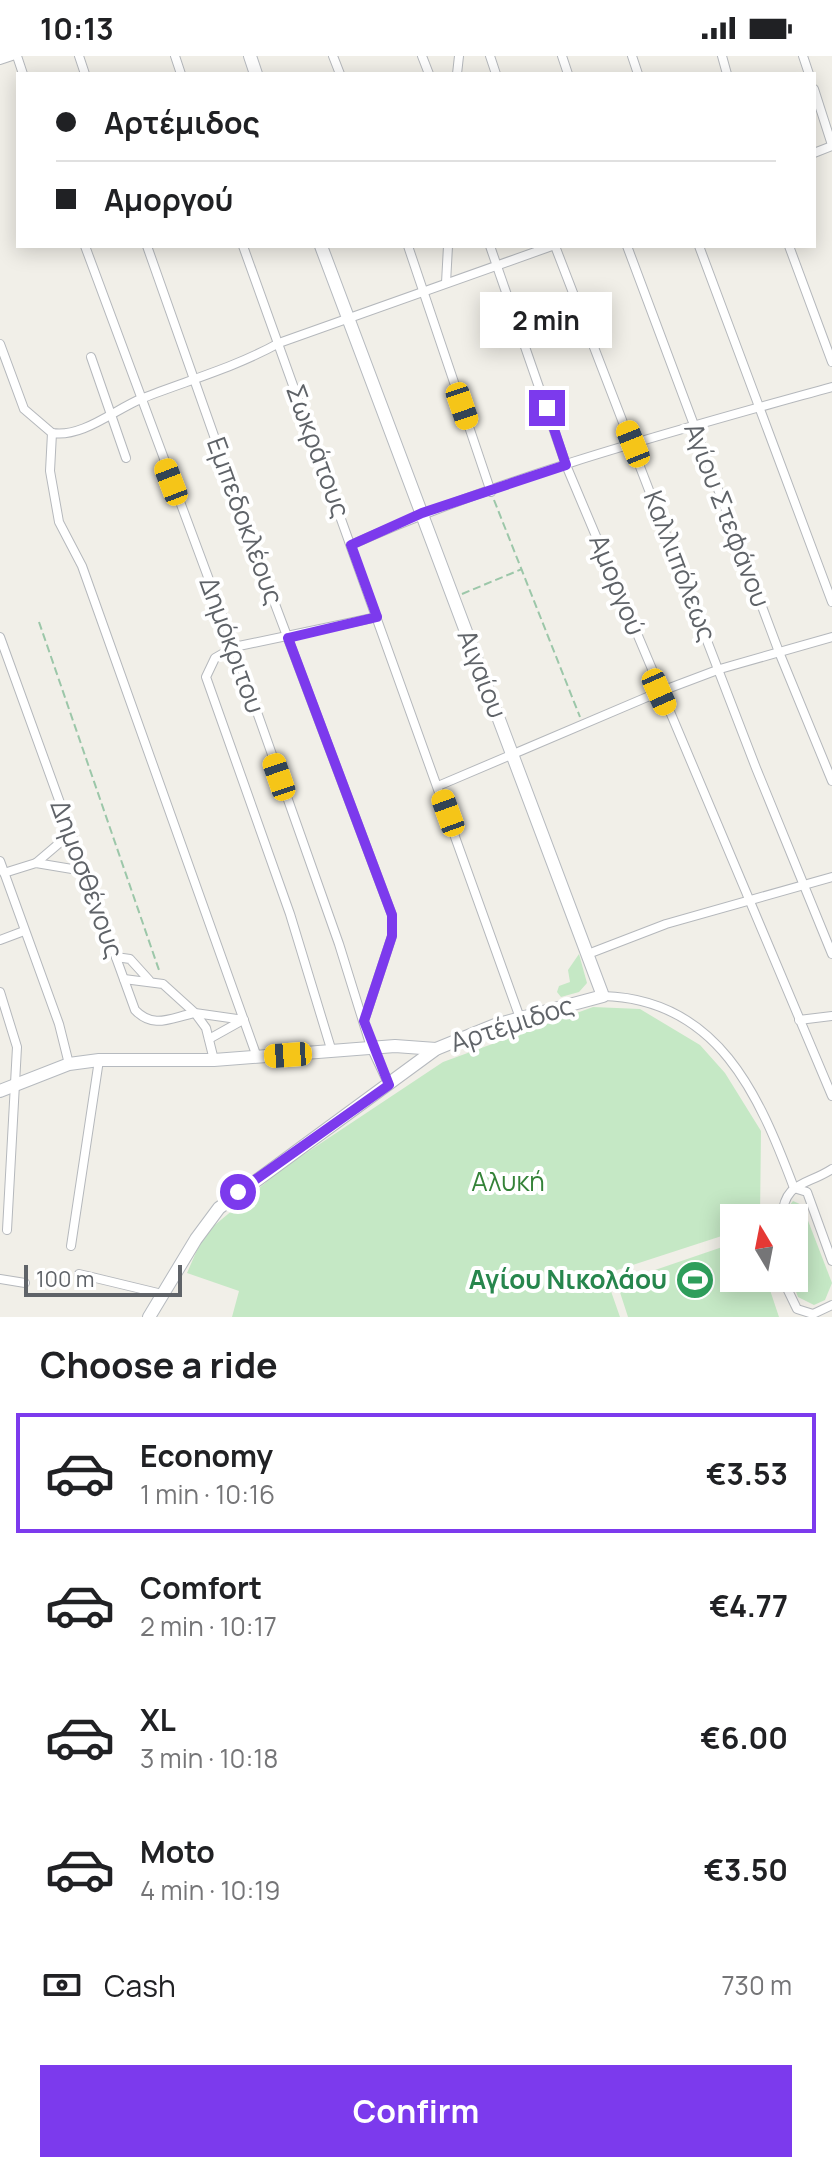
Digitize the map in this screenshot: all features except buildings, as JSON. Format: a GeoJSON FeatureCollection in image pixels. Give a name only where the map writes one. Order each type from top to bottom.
{"type":"FeatureCollection","features":[{"type":"Feature","properties":{"kind":"main road"},"geometry":{"type":"LineString","coordinates":[[322,248],[348,318]]}},
{"type":"Feature","properties":{"kind":"main road","name":"Αιγαίου"},"geometry":{"type":"LineString","coordinates":[[348,318],[603,996]]}},
{"type":"Feature","properties":{"kind":"main road","name":"Αρτέμιδος"},"geometry":{"type":"LineString","coordinates":[[149,1317],[196,1239],[224,1203],[436,1049],[471,1033],[603,996]]}},
{"type":"Feature","properties":{"kind":"main road"},"geometry":{"type":"LineString","coordinates":[[0,1091],[69,1064],[99,1060],[214,1060],[371,1047],[436,1049]]}},
{"type":"Feature","properties":{"kind":"street"},"geometry":{"type":"LineString","coordinates":[[0,60],[14,56]]}},
{"type":"Feature","properties":{"kind":"street"},"geometry":{"type":"LineString","coordinates":[[816,95],[832,146]]}},
{"type":"Feature","properties":{"kind":"street","name":"Δημόκριτου"},"geometry":{"type":"LineString","coordinates":[[86,248],[139,399],[234,647],[371,1047],[389,1085]]}},
{"type":"Feature","properties":{"kind":"street","name":"Εμπεδοκλέους"},"geometry":{"type":"LineString","coordinates":[[148,248],[193,380],[394,921],[389,948],[364,1021]]}},
{"type":"Feature","properties":{"kind":"street","name":"Σωκράτους"},"geometry":{"type":"LineString","coordinates":[[244,248],[520,1018]]}},
{"type":"Feature","properties":{"kind":"street"},"geometry":{"type":"LineString","coordinates":[[409,248],[491,492]]}},
{"type":"Feature","properties":{"kind":"street"},"geometry":{"type":"LineString","coordinates":[[446,283],[448,248]]}},
{"type":"Feature","properties":{"kind":"street","name":"Αμοργού"},"geometry":{"type":"LineString","coordinates":[[491,248],[566,465],[612,568],[659,692],[832,1096]]}},
{"type":"Feature","properties":{"kind":"street"},"geometry":{"type":"LineString","coordinates":[[52,433],[75,431],[139,399],[239,364],[279,343],[547,248]]}},
{"type":"Feature","properties":{"kind":"street","name":"Καλλιπόλεως"},"geometry":{"type":"LineString","coordinates":[[554,248],[832,952]]}},
{"type":"Feature","properties":{"kind":"street","name":"Αγίου Στεφάνου"},"geometry":{"type":"LineString","coordinates":[[628,248],[692,426],[738,534],[779,652],[832,781]]}},
{"type":"Feature","properties":{"kind":"street"},"geometry":{"type":"LineString","coordinates":[[700,248],[832,602]]}},
{"type":"Feature","properties":{"kind":"street"},"geometry":{"type":"LineString","coordinates":[[790,248],[832,362]]}},
{"type":"Feature","properties":{"kind":"street"},"geometry":{"type":"LineString","coordinates":[[0,344],[20,401],[29,415],[45,424],[52,433],[48,455],[59,522],[82,566],[257,1057]]}},
{"type":"Feature","properties":{"kind":"street"},"geometry":{"type":"LineString","coordinates":[[91,357],[126,458]]}},
{"type":"Feature","properties":{"kind":"street"},"geometry":{"type":"LineString","coordinates":[[351,545],[422,513],[566,465],[832,387]]}},
{"type":"Feature","properties":{"kind":"street"},"geometry":{"type":"LineString","coordinates":[[332,1052],[268,851],[207,687],[209,666],[215,658],[234,647],[377,617]]}},
{"type":"Feature","properties":{"kind":"street","name":"Δημοσθένους"},"geometry":{"type":"LineString","coordinates":[[0,637],[135,1010],[149,1021],[195,1013],[244,1020]]}},
{"type":"Feature","properties":{"kind":"street"},"geometry":{"type":"LineString","coordinates":[[438,786],[659,692],[720,669],[832,637]]}},
{"type":"Feature","properties":{"kind":"street"},"geometry":{"type":"LineString","coordinates":[[4,873],[36,863],[70,834]]}},
{"type":"Feature","properties":{"kind":"street"},"geometry":{"type":"LineString","coordinates":[[0,861],[59,1024],[69,1064]]}},
{"type":"Feature","properties":{"kind":"street"},"geometry":{"type":"LineString","coordinates":[[36,863],[84,871]]}},
{"type":"Feature","properties":{"kind":"street"},"geometry":{"type":"LineString","coordinates":[[588,954],[666,924],[832,877]]}},
{"type":"Feature","properties":{"kind":"street"},"geometry":{"type":"LineString","coordinates":[[0,940],[24,931]]}},
{"type":"Feature","properties":{"kind":"street"},"geometry":{"type":"LineString","coordinates":[[116,957],[130,959],[150,980]]}},
{"type":"Feature","properties":{"kind":"street"},"geometry":{"type":"LineString","coordinates":[[124,979],[150,980],[170,987],[202,1020],[214,1060]]}},
{"type":"Feature","properties":{"kind":"street"},"geometry":{"type":"LineString","coordinates":[[0,992],[17,1047],[7,1230]]}},
{"type":"Feature","properties":{"kind":"street"},"geometry":{"type":"LineString","coordinates":[[603,996],[642,999],[661,1006],[716,1044],[766,1113],[794,1188]]}},
{"type":"Feature","properties":{"kind":"street"},"geometry":{"type":"LineString","coordinates":[[799,1020],[832,1016]]}},
{"type":"Feature","properties":{"kind":"street"},"geometry":{"type":"LineString","coordinates":[[209,1039],[244,1020]]}},
{"type":"Feature","properties":{"kind":"street"},"geometry":{"type":"LineString","coordinates":[[71,1246],[99,1060]]}},
{"type":"Feature","properties":{"kind":"street"},"geometry":{"type":"LineString","coordinates":[[783,1204],[794,1188],[832,1169]]}},
{"type":"Feature","properties":{"kind":"street"},"geometry":{"type":"LineString","coordinates":[[794,1188],[807,1192],[832,1261]]}},
{"type":"Feature","properties":{"kind":"street"},"geometry":{"type":"LineString","coordinates":[[79,1274],[162,1294]]}},
{"type":"Feature","properties":{"kind":"street"},"geometry":{"type":"LineString","coordinates":[[0,1279],[25,1283]]}},
{"type":"Feature","properties":{"kind":"street"},"geometry":{"type":"LineString","coordinates":[[788,1292],[798,1313],[813,1314],[832,1305]]}},
{"type":"Feature","properties":{"kind":"path"},"geometry":{"type":"LineString","coordinates":[[491,492],[583,726]]}},
{"type":"Feature","properties":{"kind":"path"},"geometry":{"type":"LineString","coordinates":[[454,598],[522,569]]}},
{"type":"Feature","properties":{"kind":"path"},"geometry":{"type":"LineString","coordinates":[[39,622],[144,927],[161,974],[170,987]]}},
{"type":"Feature","properties":{"kind":"green space"},"geometry":{"type":"Polygon","coordinates":[[[579,954],[587,983],[579,992],[561,997],[557,992],[559,986],[570,982],[568,970],[579,954]]]}},
{"type":"Feature","properties":{"kind":"green space","name":"Αλυκή"},"geometry":{"type":"Polygon","coordinates":[[[593,1007],[640,1009],[700,1045],[725,1073],[761,1131],[760,1204],[720,1204],[720,1237],[605,1274],[620,1317],[232,1317],[239,1291],[187,1273],[204,1234],[282,1169],[443,1062],[593,1007]]]}},
{"type":"Feature","properties":{"kind":"green space"},"geometry":{"type":"Polygon","coordinates":[[[808,1221],[832,1283],[825,1300],[814,1305],[798,1297],[796,1292],[808,1292],[808,1221]]]}},
{"type":"Feature","properties":{"kind":"green space","name":"Αγίου Νικολάου"},"geometry":{"type":"Polygon","coordinates":[[[720,1248],[720,1292],[771,1292],[779,1317],[628,1317],[617,1283],[720,1248]]]}},
{"type":"Feature","properties":{"kind":"place","name":"Αγίου Νικολάου"},"geometry":{"type":"Point","coordinates":[695,1280]}},
{"type":"Feature","properties":{"kind":"route"},"geometry":{"type":"LineString","coordinates":[[238,1192],[389,1085],[371,1047],[364,1021],[392,936],[392,915],[288,638],[377,617],[351,545],[422,513],[566,465],[547,408]]}}]}
